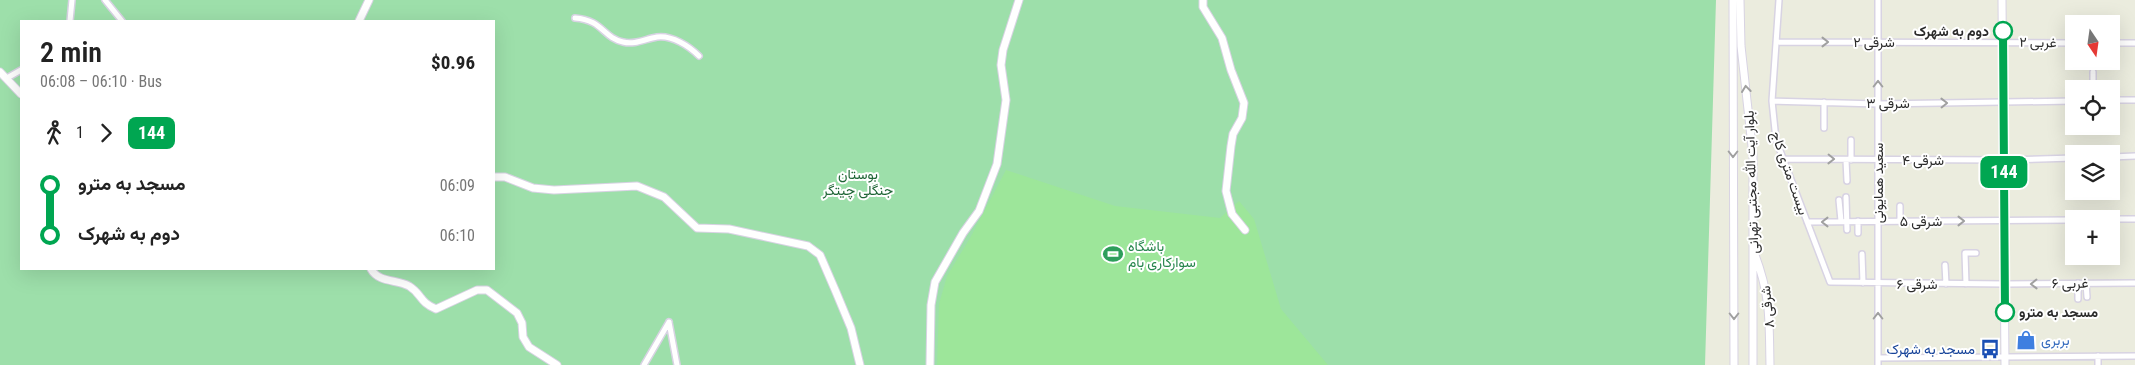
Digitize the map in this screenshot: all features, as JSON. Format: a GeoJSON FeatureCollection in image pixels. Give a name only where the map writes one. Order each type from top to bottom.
{"type":"FeatureCollection","features":[{"type":"Feature","properties":{"kind":"street"},"geometry":{"type":"LineString","coordinates":[[70,20],[72,0]]}},
{"type":"Feature","properties":{"kind":"street"},"geometry":{"type":"LineString","coordinates":[[105,0],[121,20]]}},
{"type":"Feature","properties":{"kind":"street"},"geometry":{"type":"LineString","coordinates":[[359,20],[369,0]]}},
{"type":"Feature","properties":{"kind":"street"},"geometry":{"type":"LineString","coordinates":[[930,365],[930,305],[935,282],[963,233],[979,211],[997,164],[1006,100],[1001,65],[1003,50],[1019,0]]}},
{"type":"Feature","properties":{"kind":"street"},"geometry":{"type":"LineString","coordinates":[[1203,0],[1203,7],[1222,38],[1231,70],[1244,103],[1242,118],[1232,140],[1226,191],[1232,214],[1245,230]]}},
{"type":"Feature","properties":{"kind":"street","name":"بلوار آیت الله مجتبی تهرانی"},"geometry":{"type":"LineString","coordinates":[[1732,0],[1734,365]]}},
{"type":"Feature","properties":{"kind":"street","name":"بلوار آیت الله مجتبی تهرانی"},"geometry":{"type":"LineString","coordinates":[[1740,0],[1741,46],[1753,155],[1753,365]]}},
{"type":"Feature","properties":{"kind":"street","name":"بیست متری کاج"},"geometry":{"type":"LineString","coordinates":[[1779,0],[1772,101],[1776,140],[1830,282]]}},
{"type":"Feature","properties":{"kind":"street","name":"سعید همایونی"},"geometry":{"type":"LineString","coordinates":[[1878,0],[1878,365]]}},
{"type":"Feature","properties":{"kind":"street"},"geometry":{"type":"LineString","coordinates":[[2002,0],[2005,361]]}},
{"type":"Feature","properties":{"kind":"street"},"geometry":{"type":"LineString","coordinates":[[575,18],[589,19],[621,42],[633,44],[658,37],[669,37],[692,49],[699,56]]}},
{"type":"Feature","properties":{"kind":"street","name":"۲ شرقی"},"geometry":{"type":"LineString","coordinates":[[1776,42],[2003,42]]}},
{"type":"Feature","properties":{"kind":"street","name":"۲ غربی"},"geometry":{"type":"LineString","coordinates":[[2003,42],[2065,43]]}},
{"type":"Feature","properties":{"kind":"street"},"geometry":{"type":"LineString","coordinates":[[2120,43],[2135,43]]}},
{"type":"Feature","properties":{"kind":"street"},"geometry":{"type":"LineString","coordinates":[[7,78],[20,71]]}},
{"type":"Feature","properties":{"kind":"street"},"geometry":{"type":"LineString","coordinates":[[0,72],[20,93]]}},
{"type":"Feature","properties":{"kind":"street"},"geometry":{"type":"LineString","coordinates":[[2093,72],[2093,80]]}},
{"type":"Feature","properties":{"kind":"street"},"geometry":{"type":"LineString","coordinates":[[2120,100],[2135,100]]}},
{"type":"Feature","properties":{"kind":"street","name":"۳ شرقی"},"geometry":{"type":"LineString","coordinates":[[1772,101],[1878,104],[2065,101]]}},
{"type":"Feature","properties":{"kind":"street"},"geometry":{"type":"LineString","coordinates":[[1824,102],[1824,128]]}},
{"type":"Feature","properties":{"kind":"street"},"geometry":{"type":"LineString","coordinates":[[1847,181],[1850,140]]}},
{"type":"Feature","properties":{"kind":"street"},"geometry":{"type":"LineString","coordinates":[[2120,157],[2135,156]]}},
{"type":"Feature","properties":{"kind":"street","name":"۴ شرقی"},"geometry":{"type":"LineString","coordinates":[[1783,159],[2004,160],[2065,158]]}},
{"type":"Feature","properties":{"kind":"street"},"geometry":{"type":"LineString","coordinates":[[495,177],[505,177],[533,188],[554,190],[638,186],[664,197],[697,228],[729,229],[808,246],[820,255],[851,328],[860,365]]}},
{"type":"Feature","properties":{"kind":"street"},"geometry":{"type":"LineString","coordinates":[[1846,197],[1849,222],[1847,230]]}},
{"type":"Feature","properties":{"kind":"street"},"geometry":{"type":"LineString","coordinates":[[1839,200],[1841,222]]}},
{"type":"Feature","properties":{"kind":"street"},"geometry":{"type":"LineString","coordinates":[[1900,206],[1900,221]]}},
{"type":"Feature","properties":{"kind":"street"},"geometry":{"type":"LineString","coordinates":[[2120,219],[2135,219]]}},
{"type":"Feature","properties":{"kind":"street","name":"۵ شرقی"},"geometry":{"type":"LineString","coordinates":[[1807,222],[2065,220]]}},
{"type":"Feature","properties":{"kind":"street"},"geometry":{"type":"LineString","coordinates":[[1858,221],[1858,233]]}},
{"type":"Feature","properties":{"kind":"street","name":"۸ شرقی"},"geometry":{"type":"LineString","coordinates":[[1753,251],[1765,283],[1768,300],[1770,365]]}},
{"type":"Feature","properties":{"kind":"street"},"geometry":{"type":"LineString","coordinates":[[1966,284],[1965,253],[1976,253]]}},
{"type":"Feature","properties":{"kind":"street"},"geometry":{"type":"LineString","coordinates":[[1862,254],[1863,283]]}},
{"type":"Feature","properties":{"kind":"street"},"geometry":{"type":"LineString","coordinates":[[1945,265],[1946,284]]}},
{"type":"Feature","properties":{"kind":"street"},"geometry":{"type":"LineString","coordinates":[[371,270],[384,280],[408,286],[425,304],[436,309],[477,290],[487,290],[517,313],[522,323],[523,337],[529,347],[557,365]]}},
{"type":"Feature","properties":{"kind":"street","name":"۶ شرقی"},"geometry":{"type":"LineString","coordinates":[[1830,282],[2005,284]]}},
{"type":"Feature","properties":{"kind":"street"},"geometry":{"type":"LineString","coordinates":[[2078,283],[2078,299]]}},
{"type":"Feature","properties":{"kind":"street"},"geometry":{"type":"LineString","coordinates":[[2086,283],[2087,297]]}},
{"type":"Feature","properties":{"kind":"street","name":"۶ غربی"},"geometry":{"type":"LineString","coordinates":[[2005,284],[2135,283]]}},
{"type":"Feature","properties":{"kind":"street"},"geometry":{"type":"LineString","coordinates":[[644,365],[669,322],[678,365]]}},
{"type":"Feature","properties":{"kind":"street"},"geometry":{"type":"LineString","coordinates":[[2098,356],[2098,365]]}},
{"type":"Feature","properties":{"kind":"street"},"geometry":{"type":"LineString","coordinates":[[1878,358],[2005,361],[2135,356]]}},
{"type":"Feature","properties":{"kind":"green space","name":"بوستان جنگلی چیتگر"},"geometry":{"type":"Polygon","coordinates":[[[0,0],[1716,0],[1705,365],[0,365],[0,0]]]}},
{"type":"Feature","properties":{"kind":"green space","name":"باشگاه سوارکاری بام"},"geometry":{"type":"Polygon","coordinates":[[[1006,170],[1115,206],[1220,218],[1239,201],[1254,219],[1281,309],[1328,365],[937,365],[939,304],[947,276],[970,238],[1006,170]]]}},
{"type":"Feature","properties":{"kind":"bus line","name":"144"},"geometry":{"type":"LineString","coordinates":[[2003,31],[2005,312]]}},
{"type":"Feature","properties":{"kind":"place","name":"دوم به شهرک"},"geometry":{"type":"Point","coordinates":[2003,31]}},
{"type":"Feature","properties":{"kind":"place","name":"باشگاه سوارکاری بام"},"geometry":{"type":"Point","coordinates":[1113,254]}},
{"type":"Feature","properties":{"kind":"place","name":"مسجد به مترو"},"geometry":{"type":"Point","coordinates":[2005,312]}},
{"type":"Feature","properties":{"kind":"place","name":"بربری"},"geometry":{"type":"Point","coordinates":[2026,340]}},
{"type":"Feature","properties":{"kind":"place","name":"مسجد به شهرک"},"geometry":{"type":"Point","coordinates":[1990,349]}}]}
